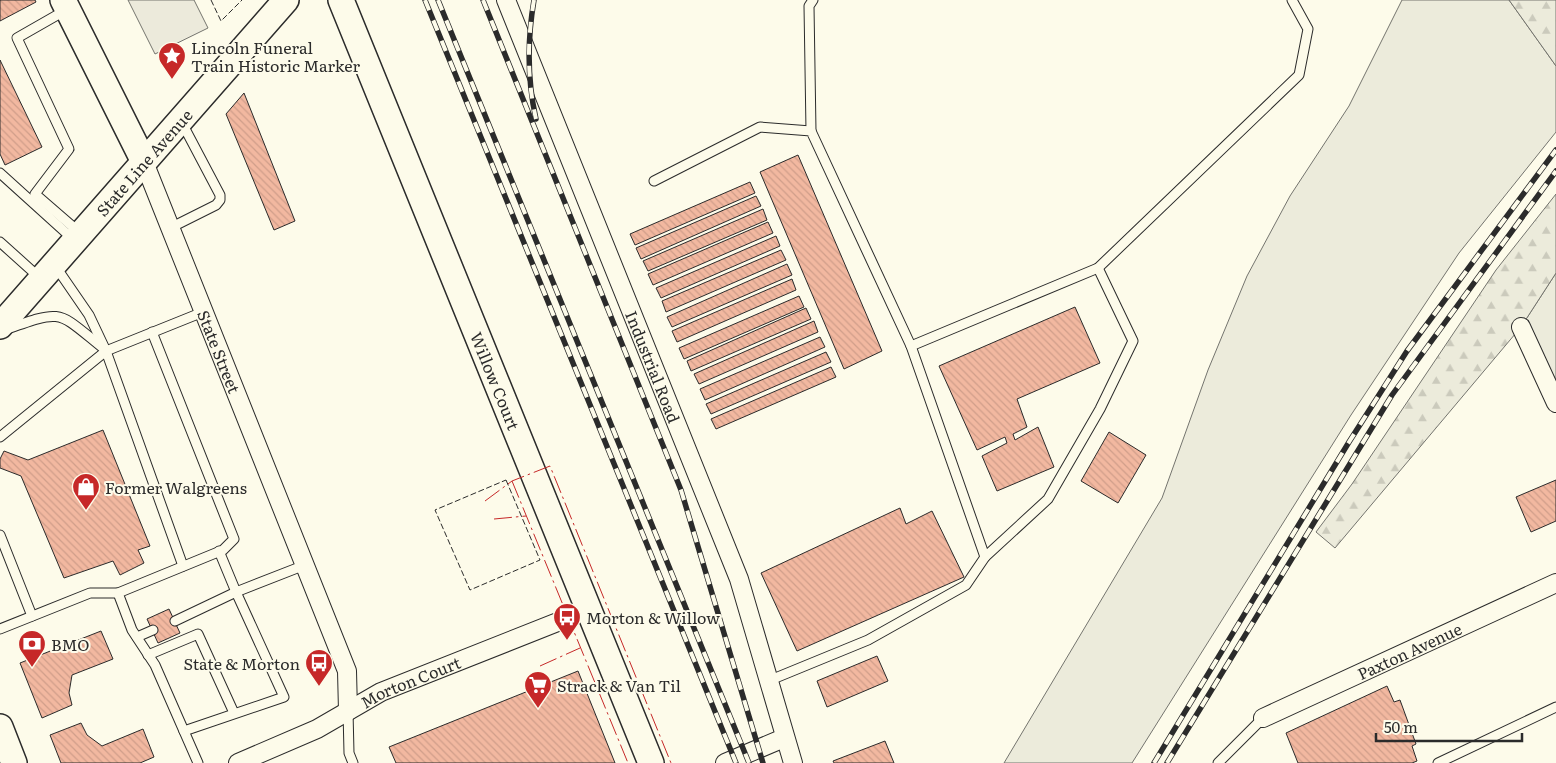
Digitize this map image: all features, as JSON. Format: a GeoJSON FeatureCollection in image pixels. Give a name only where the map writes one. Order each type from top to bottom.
{"type":"FeatureCollection","features":[{"type":"Feature","properties":{"kind":"street","name":"State Line Avenue"},"geometry":{"type":"LineString","coordinates":[[0,326],[286,0]]}},
{"type":"Feature","properties":{"kind":"street","name":"Willow Court"},"geometry":{"type":"LineString","coordinates":[[342,0],[651,763]]}},
{"type":"Feature","properties":{"kind":"street","name":"Industrial Road"},"geometry":{"type":"LineString","coordinates":[[506,0],[739,579],[784,738],[793,763]]}},
{"type":"Feature","properties":{"kind":"street","name":"State Street"},"geometry":{"type":"LineString","coordinates":[[66,5],[144,162],[347,671],[348,711]]}},
{"type":"Feature","properties":{"kind":"street"},"geometry":{"type":"LineString","coordinates":[[1521,327],[1556,403]]}},
{"type":"Feature","properties":{"kind":"street","name":"Paxton Avenue"},"geometry":{"type":"LineString","coordinates":[[1263,718],[1556,583]]}},
{"type":"Feature","properties":{"kind":"street","name":"Morton Court"},"geometry":{"type":"LineString","coordinates":[[238,763],[318,728],[381,692],[588,610]]}},
{"type":"Feature","properties":{"kind":"street"},"geometry":{"type":"LineString","coordinates":[[0,727],[12,762]]}},
{"type":"Feature","properties":{"kind":"street"},"geometry":{"type":"LineString","coordinates":[[726,763],[784,738]]}},
{"type":"Feature","properties":{"kind":"lane"},"geometry":{"type":"LineString","coordinates":[[814,0],[809,6],[812,131],[911,346],[985,557]]}},
{"type":"Feature","properties":{"kind":"lane"},"geometry":{"type":"LineString","coordinates":[[911,346],[1098,268],[1299,75],[1308,29],[1292,0]]}},
{"type":"Feature","properties":{"kind":"lane"},"geometry":{"type":"LineString","coordinates":[[66,5],[17,38],[69,149],[35,194],[78,237]]}},
{"type":"Feature","properties":{"kind":"lane"},"geometry":{"type":"LineString","coordinates":[[170,228],[216,205],[220,200],[220,195],[180,121]]}},
{"type":"Feature","properties":{"kind":"lane"},"geometry":{"type":"LineString","coordinates":[[654,181],[760,127],[812,131]]}},
{"type":"Feature","properties":{"kind":"lane"},"geometry":{"type":"LineString","coordinates":[[0,173],[78,237]]}},
{"type":"Feature","properties":{"kind":"lane"},"geometry":{"type":"LineString","coordinates":[[0,242],[3,251],[48,272],[89,315],[106,350],[183,566]]}},
{"type":"Feature","properties":{"kind":"lane"},"geometry":{"type":"LineString","coordinates":[[768,682],[868,640],[966,584],[985,557],[1048,499],[1100,409],[1133,341],[1098,268]]}},
{"type":"Feature","properties":{"kind":"lane"},"geometry":{"type":"LineString","coordinates":[[0,437],[106,350],[203,312]]}},
{"type":"Feature","properties":{"kind":"lane"},"geometry":{"type":"LineString","coordinates":[[0,332],[47,315],[58,315],[69,320],[106,350]]}},
{"type":"Feature","properties":{"kind":"lane"},"geometry":{"type":"LineString","coordinates":[[0,629],[90,593],[118,593],[219,551],[234,539],[152,332]]}},
{"type":"Feature","properties":{"kind":"lane"},"geometry":{"type":"LineString","coordinates":[[0,535],[32,616]]}},
{"type":"Feature","properties":{"kind":"lane"},"geometry":{"type":"LineString","coordinates":[[184,731],[284,697],[219,551]]}},
{"type":"Feature","properties":{"kind":"lane"},"geometry":{"type":"LineString","coordinates":[[175,621],[236,592],[305,566]]}},
{"type":"Feature","properties":{"kind":"lane"},"geometry":{"type":"LineString","coordinates":[[118,593],[137,637],[156,665],[198,763]]}},
{"type":"Feature","properties":{"kind":"lane"},"geometry":{"type":"LineString","coordinates":[[137,637],[152,630]]}},
{"type":"Feature","properties":{"kind":"lane"},"geometry":{"type":"LineString","coordinates":[[148,655],[198,634],[234,713]]}},
{"type":"Feature","properties":{"kind":"lane"},"geometry":{"type":"LineString","coordinates":[[1438,763],[1556,708]]}},
{"type":"Feature","properties":{"kind":"lane"},"geometry":{"type":"LineString","coordinates":[[348,711],[349,753],[353,763]]}},
{"type":"Feature","properties":{"kind":"lane"},"geometry":{"type":"LineString","coordinates":[[1218,763],[1263,718]]}},
{"type":"Feature","properties":{"kind":"green space"},"geometry":{"type":"Polygon","coordinates":[[[1402,0],[1509,0],[1556,66],[1556,132],[1459,253],[1351,415],[1132,763],[1004,763],[1162,498],[1208,370],[1247,276],[1290,196],[1349,106],[1402,0]]]}},
{"type":"Feature","properties":{"kind":"green space"},"geometry":{"type":"Polygon","coordinates":[[[1509,0],[1556,0],[1556,66],[1509,0]]]}},
{"type":"Feature","properties":{"kind":"green space"},"geometry":{"type":"Polygon","coordinates":[[[1556,194],[1556,273],[1521,327],[1335,548],[1316,532],[1352,484],[1496,270],[1556,194]]]}},
{"type":"Feature","properties":{"kind":"green space"},"geometry":{"type":"Polygon","coordinates":[[[1556,273],[1556,406],[1521,327],[1556,273]]]}},
{"type":"Feature","properties":{"kind":"shaded area"},"geometry":{"type":"Polygon","coordinates":[[[128,0],[194,0],[208,28],[155,54],[128,0]]]}},
{"type":"Feature","properties":{"kind":"building"},"geometry":{"type":"Polygon","coordinates":[[[0,0],[35,0],[36,2],[0,21],[0,0]]]}},
{"type":"Feature","properties":{"kind":"building"},"geometry":{"type":"Polygon","coordinates":[[[0,60],[42,147],[5,165],[0,154],[0,60]]]}},
{"type":"Feature","properties":{"kind":"building"},"geometry":{"type":"Polygon","coordinates":[[[244,93],[295,221],[274,230],[226,114],[244,93]]]}},
{"type":"Feature","properties":{"kind":"building"},"geometry":{"type":"Polygon","coordinates":[[[798,155],[882,351],[844,369],[760,172],[798,155]]]}},
{"type":"Feature","properties":{"kind":"building"},"geometry":{"type":"Polygon","coordinates":[[[750,182],[755,193],[635,245],[630,234],[750,182]]]}},
{"type":"Feature","properties":{"kind":"building"},"geometry":{"type":"Polygon","coordinates":[[[756,196],[761,206],[641,259],[636,248],[756,196]]]}},
{"type":"Feature","properties":{"kind":"building"},"geometry":{"type":"Polygon","coordinates":[[[763,209],[767,220],[648,271],[643,261],[763,209]]]}},
{"type":"Feature","properties":{"kind":"building"},"geometry":{"type":"Polygon","coordinates":[[[768,222],[773,233],[653,285],[648,274],[768,222]]]}},
{"type":"Feature","properties":{"kind":"building"},"geometry":{"type":"Polygon","coordinates":[[[776,236],[780,246],[661,298],[656,288],[776,236]]]}},
{"type":"Feature","properties":{"kind":"building"},"geometry":{"type":"Polygon","coordinates":[[[781,250],[786,260],[666,312],[662,301],[781,250]]]}},
{"type":"Feature","properties":{"kind":"building"},"geometry":{"type":"Polygon","coordinates":[[[787,264],[792,275],[672,327],[667,317],[787,264]]]}},
{"type":"Feature","properties":{"kind":"building"},"geometry":{"type":"Polygon","coordinates":[[[792,279],[796,290],[677,342],[672,331],[792,279]]]}},
{"type":"Feature","properties":{"kind":"building"},"geometry":{"type":"Polygon","coordinates":[[[799,296],[804,307],[684,359],[679,348],[799,296]]]}},
{"type":"Feature","properties":{"kind":"building"},"geometry":{"type":"Polygon","coordinates":[[[1075,307],[1100,363],[1017,399],[1027,427],[1013,434],[1015,440],[1038,427],[1054,467],[997,491],[982,456],[1007,443],[1005,437],[977,450],[939,366],[1075,307]]]}},
{"type":"Feature","properties":{"kind":"building"},"geometry":{"type":"Polygon","coordinates":[[[806,308],[811,319],[691,371],[687,361],[806,308]]]}},
{"type":"Feature","properties":{"kind":"building"},"geometry":{"type":"Polygon","coordinates":[[[814,321],[818,332],[699,384],[694,374],[814,321]]]}},
{"type":"Feature","properties":{"kind":"building"},"geometry":{"type":"Polygon","coordinates":[[[820,337],[825,347],[705,400],[700,389],[820,337]]]}},
{"type":"Feature","properties":{"kind":"building"},"geometry":{"type":"Polygon","coordinates":[[[826,352],[831,362],[711,414],[706,404],[826,352]]]}},
{"type":"Feature","properties":{"kind":"building"},"geometry":{"type":"Polygon","coordinates":[[[831,367],[836,377],[716,429],[711,419],[831,367]]]}},
{"type":"Feature","properties":{"kind":"building","name":"Former Walgreens"},"geometry":{"type":"Polygon","coordinates":[[[103,430],[150,546],[138,550],[144,563],[120,575],[113,561],[64,578],[21,476],[0,468],[0,459],[4,451],[28,460],[103,430]]]}},
{"type":"Feature","properties":{"kind":"building"},"geometry":{"type":"Polygon","coordinates":[[[1109,432],[1146,455],[1118,503],[1081,481],[1109,432]]]}},
{"type":"Feature","properties":{"kind":"building"},"geometry":{"type":"Polygon","coordinates":[[[1556,480],[1556,521],[1531,532],[1516,497],[1556,480]]]}},
{"type":"Feature","properties":{"kind":"building"},"geometry":{"type":"Polygon","coordinates":[[[900,508],[906,524],[932,511],[964,577],[797,651],[761,573],[900,508]]]}},
{"type":"Feature","properties":{"kind":"building"},"geometry":{"type":"Polygon","coordinates":[[[169,609],[180,633],[158,643],[147,619],[169,609]]]}},
{"type":"Feature","properties":{"kind":"building"},"geometry":{"type":"Polygon","coordinates":[[[101,631],[113,659],[72,675],[69,693],[72,705],[42,718],[20,663],[101,631]]]}},
{"type":"Feature","properties":{"kind":"building"},"geometry":{"type":"Polygon","coordinates":[[[877,656],[888,681],[827,707],[817,681],[877,656]]]}},
{"type":"Feature","properties":{"kind":"building","name":"Strack & Van Til"},"geometry":{"type":"Polygon","coordinates":[[[578,671],[615,763],[396,763],[389,747],[578,671]]]}},
{"type":"Feature","properties":{"kind":"building"},"geometry":{"type":"Polygon","coordinates":[[[1387,686],[1394,702],[1400,700],[1416,744],[1412,746],[1417,761],[1412,763],[1298,763],[1286,733],[1387,686]]]}},
{"type":"Feature","properties":{"kind":"building"},"geometry":{"type":"Polygon","coordinates":[[[81,723],[87,735],[102,746],[143,729],[154,757],[140,763],[61,763],[50,735],[81,723]]]}},
{"type":"Feature","properties":{"kind":"building"},"geometry":{"type":"Polygon","coordinates":[[[885,741],[894,763],[834,763],[833,761],[885,741]]]}},
{"type":"Feature","properties":{"kind":"railway"},"geometry":{"type":"LineString","coordinates":[[425,0],[736,763]]}},
{"type":"Feature","properties":{"kind":"railway"},"geometry":{"type":"LineString","coordinates":[[438,0],[749,763]]}},
{"type":"Feature","properties":{"kind":"railway"},"geometry":{"type":"LineString","coordinates":[[483,0],[681,490],[763,763]]}},
{"type":"Feature","properties":{"kind":"railway"},"geometry":{"type":"LineString","coordinates":[[534,0],[529,60],[536,119]]}},
{"type":"Feature","properties":{"kind":"railway"},"geometry":{"type":"LineString","coordinates":[[1154,763],[1349,442],[1407,351],[1556,150]]}},
{"type":"Feature","properties":{"kind":"railway"},"geometry":{"type":"LineString","coordinates":[[1167,763],[1392,395],[1556,171]]}},
{"type":"Feature","properties":{"kind":"fence"},"geometry":{"type":"LineString","coordinates":[[211,0],[221,21],[242,0]]}},
{"type":"Feature","properties":{"kind":"fence"},"geometry":{"type":"LineString","coordinates":[[506,480],[540,560],[470,590],[435,510],[506,480]]}},
{"type":"Feature","properties":{"kind":"power"},"geometry":{"type":"LineString","coordinates":[[485,501],[512,481],[550,466],[671,763]]}},
{"type":"Feature","properties":{"kind":"power"},"geometry":{"type":"LineString","coordinates":[[512,481],[628,763]]}},
{"type":"Feature","properties":{"kind":"power"},"geometry":{"type":"LineString","coordinates":[[494,519],[526,516]]}},
{"type":"Feature","properties":{"kind":"power"},"geometry":{"type":"LineString","coordinates":[[540,666],[580,648]]}},
{"type":"Feature","properties":{"kind":"place","name":"Lincoln Funeral Train Historic Marker"},"geometry":{"type":"Point","coordinates":[172,80]}},
{"type":"Feature","properties":{"kind":"place","name":"Former Walgreens"},"geometry":{"type":"Point","coordinates":[86,511]}},
{"type":"Feature","properties":{"kind":"place","name":"Morton & Willow"},"geometry":{"type":"Point","coordinates":[567,641]}},
{"type":"Feature","properties":{"kind":"place","name":"BMO"},"geometry":{"type":"Point","coordinates":[32,668]}},
{"type":"Feature","properties":{"kind":"place","name":"State & Morton"},"geometry":{"type":"Point","coordinates":[319,687]}},
{"type":"Feature","properties":{"kind":"place","name":"Strack & Van Til"},"geometry":{"type":"Point","coordinates":[538,709]}}]}
